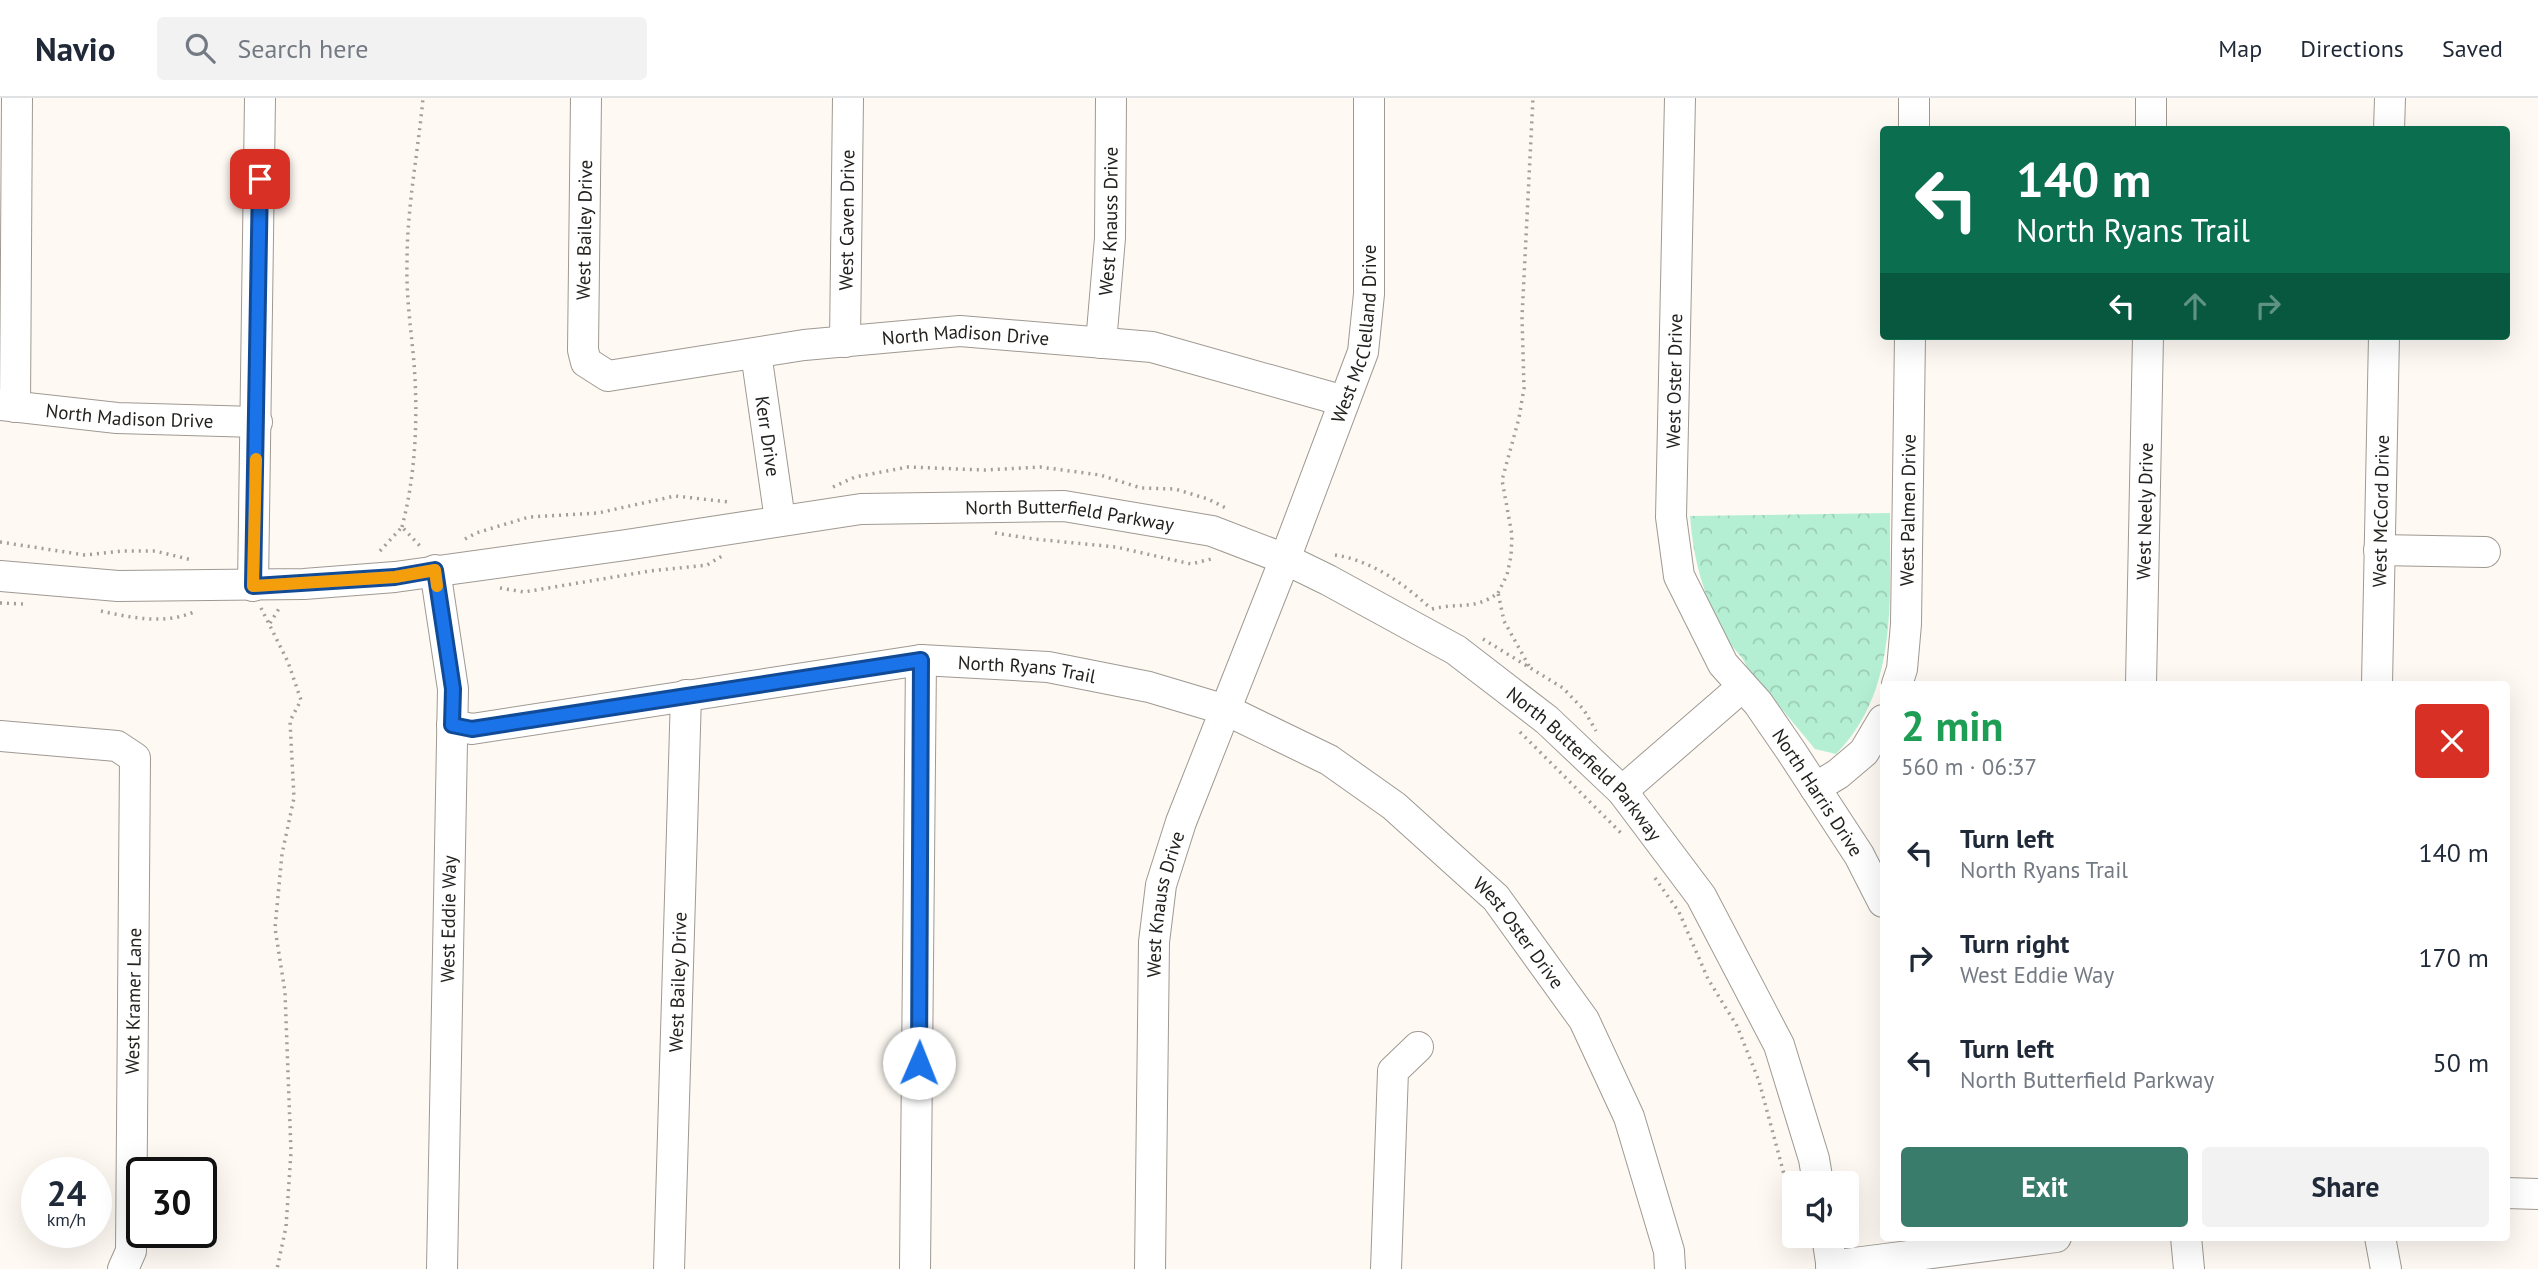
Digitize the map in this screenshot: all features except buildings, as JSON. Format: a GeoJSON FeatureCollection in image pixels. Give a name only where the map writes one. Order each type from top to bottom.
{"type":"FeatureCollection","features":[{"type":"Feature","properties":{"kind":"street"},"geometry":{"type":"LineString","coordinates":[[7,406],[17,98]]}},
{"type":"Feature","properties":{"kind":"street"},"geometry":{"type":"LineString","coordinates":[[255,599],[260,98]]}},
{"type":"Feature","properties":{"kind":"street","name":"West Bailey Drive"},"geometry":{"type":"LineString","coordinates":[[586,98],[583,350],[586,362]]}},
{"type":"Feature","properties":{"kind":"street","name":"West Caven Drive"},"geometry":{"type":"LineString","coordinates":[[845,342],[848,98]]}},
{"type":"Feature","properties":{"kind":"street","name":"West Knauss Drive"},"geometry":{"type":"LineString","coordinates":[[1101,343],[1110,238],[1111,98]]}},
{"type":"Feature","properties":{"kind":"street","name":"West McClelland Drive"},"geometry":{"type":"LineString","coordinates":[[1285,559],[1363,352],[1368,294],[1369,98]]}},
{"type":"Feature","properties":{"kind":"street","name":"West Oster Drive"},"geometry":{"type":"LineString","coordinates":[[1680,98],[1671,517],[1679,576],[1723,664],[1742,687]]}},
{"type":"Feature","properties":{"kind":"street"},"geometry":{"type":"LineString","coordinates":[[1914,98],[1914,126]]}},
{"type":"Feature","properties":{"kind":"street"},"geometry":{"type":"LineString","coordinates":[[2151,98],[2151,126]]}},
{"type":"Feature","properties":{"kind":"street"},"geometry":{"type":"LineString","coordinates":[[2389,126],[2390,98]]}},
{"type":"Feature","properties":{"kind":"street","name":"North Madison Drive"},"geometry":{"type":"LineString","coordinates":[[586,362],[608,376],[756,353],[960,331],[1152,347],[1344,401]]}},
{"type":"Feature","properties":{"kind":"street","name":"West Palmen Drive"},"geometry":{"type":"LineString","coordinates":[[1898,681],[1902,669],[1906,624],[1910,340]]}},
{"type":"Feature","properties":{"kind":"street","name":"West Neely Drive"},"geometry":{"type":"LineString","coordinates":[[2141,681],[2148,340]]}},
{"type":"Feature","properties":{"kind":"street","name":"West McCord Drive"},"geometry":{"type":"LineString","coordinates":[[2377,681],[2384,340]]}},
{"type":"Feature","properties":{"kind":"street","name":"Kerr Drive"},"geometry":{"type":"LineString","coordinates":[[756,353],[779,520]]}},
{"type":"Feature","properties":{"kind":"street","name":"North Madison Drive"},"geometry":{"type":"LineString","coordinates":[[7,406],[117,418],[257,422]]}},
{"type":"Feature","properties":{"kind":"street","name":"North Butterfield Parkway"},"geometry":{"type":"LineString","coordinates":[[0,576],[255,599],[395,577],[427,558],[626,545],[861,509],[1064,506],[1212,531],[1285,559],[1456,650],[1547,720],[1622,791],[1701,896],[1779,1045],[1816,1171]]}},
{"type":"Feature","properties":{"kind":"street"},"geometry":{"type":"LineString","coordinates":[[2379,550],[2485,552]]}},
{"type":"Feature","properties":{"kind":"street","name":"West Eddie Way"},"geometry":{"type":"LineString","coordinates":[[427,558],[453,689],[442,1269]]}},
{"type":"Feature","properties":{"kind":"street","name":"West Knauss Drive"},"geometry":{"type":"LineString","coordinates":[[1150,1269],[1154,942],[1161,885],[1181,822],[1285,559]]}},
{"type":"Feature","properties":{"kind":"street"},"geometry":{"type":"LineString","coordinates":[[915,1269],[921,660]]}},
{"type":"Feature","properties":{"kind":"street","name":"North Ryans Trail"},"geometry":{"type":"LineString","coordinates":[[452,725],[472,729],[921,660],[1048,667],[1149,687],[1226,710]]}},
{"type":"Feature","properties":{"kind":"street"},"geometry":{"type":"LineString","coordinates":[[1622,791],[1742,687]]}},
{"type":"Feature","properties":{"kind":"street","name":"North Harris Drive"},"geometry":{"type":"LineString","coordinates":[[1742,687],[1758,703],[1815,788],[1859,855],[1880,896]]}},
{"type":"Feature","properties":{"kind":"street","name":"West Bailey Drive"},"geometry":{"type":"LineString","coordinates":[[669,1269],[686,695]]}},
{"type":"Feature","properties":{"kind":"street","name":"West Oster Drive"},"geometry":{"type":"LineString","coordinates":[[1226,710],[1329,760],[1394,806],[1496,898],[1584,1020],[1629,1117],[1668,1251],[1670,1269]]}},
{"type":"Feature","properties":{"kind":"street"},"geometry":{"type":"LineString","coordinates":[[1815,788],[1838,774],[1864,752],[1880,725]]}},
{"type":"Feature","properties":{"kind":"street","name":"West Kramer Lane"},"geometry":{"type":"LineString","coordinates":[[0,736],[117,746],[135,758],[131,1251],[125,1267]]}},
{"type":"Feature","properties":{"kind":"street"},"geometry":{"type":"LineString","coordinates":[[1386,1269],[1393,1071],[1418,1047]]}},
{"type":"Feature","properties":{"kind":"street"},"geometry":{"type":"LineString","coordinates":[[2510,1193],[2538,1194]]}},
{"type":"Feature","properties":{"kind":"street"},"geometry":{"type":"LineString","coordinates":[[1829,1248],[1831,1267],[2026,1241]]}},
{"type":"Feature","properties":{"kind":"street"},"geometry":{"type":"LineString","coordinates":[[2186,1241],[2189,1269]]}},
{"type":"Feature","properties":{"kind":"street"},"geometry":{"type":"LineString","coordinates":[[2381,1241],[2386,1269]]}},
{"type":"Feature","properties":{"kind":"path"},"geometry":{"type":"LineString","coordinates":[[380,551],[402,527],[415,435],[414,364],[407,261],[412,183],[424,98]]}},
{"type":"Feature","properties":{"kind":"path"},"geometry":{"type":"LineString","coordinates":[[1432,609],[1487,602],[1498,593],[1507,575],[1511,556],[1512,536],[1502,480],[1519,418],[1524,388],[1522,317],[1533,98]]}},
{"type":"Feature","properties":{"kind":"path"},"geometry":{"type":"LineString","coordinates":[[829,489],[855,477],[908,467],[984,470],[1040,467],[1100,475],[1141,488],[1182,491],[1208,499],[1234,515]]}},
{"type":"Feature","properties":{"kind":"path"},"geometry":{"type":"LineString","coordinates":[[465,539],[529,517],[597,513],[675,496],[730,502]]}},
{"type":"Feature","properties":{"kind":"path"},"geometry":{"type":"LineString","coordinates":[[402,527],[427,558]]}},
{"type":"Feature","properties":{"kind":"path"},"geometry":{"type":"LineString","coordinates":[[985,531],[1116,547],[1191,564],[1216,558]]}},
{"type":"Feature","properties":{"kind":"path"},"geometry":{"type":"LineString","coordinates":[[0,542],[85,555],[155,551],[198,563]]}},
{"type":"Feature","properties":{"kind":"path"},"geometry":{"type":"LineString","coordinates":[[498,587],[524,592],[650,571],[707,565],[726,554]]}},
{"type":"Feature","properties":{"kind":"path"},"geometry":{"type":"LineString","coordinates":[[1498,593],[1504,621],[1530,668]]}},
{"type":"Feature","properties":{"kind":"path"},"geometry":{"type":"LineString","coordinates":[[255,599],[282,604]]}},
{"type":"Feature","properties":{"kind":"path"},"geometry":{"type":"LineString","coordinates":[[255,599],[288,662],[301,700],[290,722],[294,798],[282,854],[275,928],[285,992],[291,1152],[286,1227],[277,1269]]}},
{"type":"Feature","properties":{"kind":"path"},"geometry":{"type":"LineString","coordinates":[[0,603],[34,604]]}},
{"type":"Feature","properties":{"kind":"path"},"geometry":{"type":"LineString","coordinates":[[98,610],[146,619],[182,617],[204,606]]}},
{"type":"Feature","properties":{"kind":"path"},"geometry":{"type":"LineString","coordinates":[[1517,729],[1628,840]]}},
{"type":"Feature","properties":{"kind":"path"},"geometry":{"type":"LineString","coordinates":[[1650,871],[1679,912],[1709,979],[1737,1026],[1759,1081],[1783,1171]]}},
{"type":"Feature","properties":{"kind":"green space"},"geometry":{"type":"Polygon","coordinates":[[[1890,513],[1889,609],[1887,641],[1881,671],[1871,701],[1857,728],[1836,754],[1815,749],[1747,667],[1725,636],[1711,608],[1701,578],[1690,516],[1890,513]]]}},
{"type":"Feature","properties":{"kind":"slow traffic"},"geometry":{"type":"LineString","coordinates":[[256,459],[253,586],[395,577],[435,570],[437,586]]}},
{"type":"Feature","properties":{"kind":"route"},"geometry":{"type":"LineString","coordinates":[[260,179],[253,586],[395,577],[435,570],[453,689],[452,725],[472,729],[921,660],[919,1063]]}}]}
